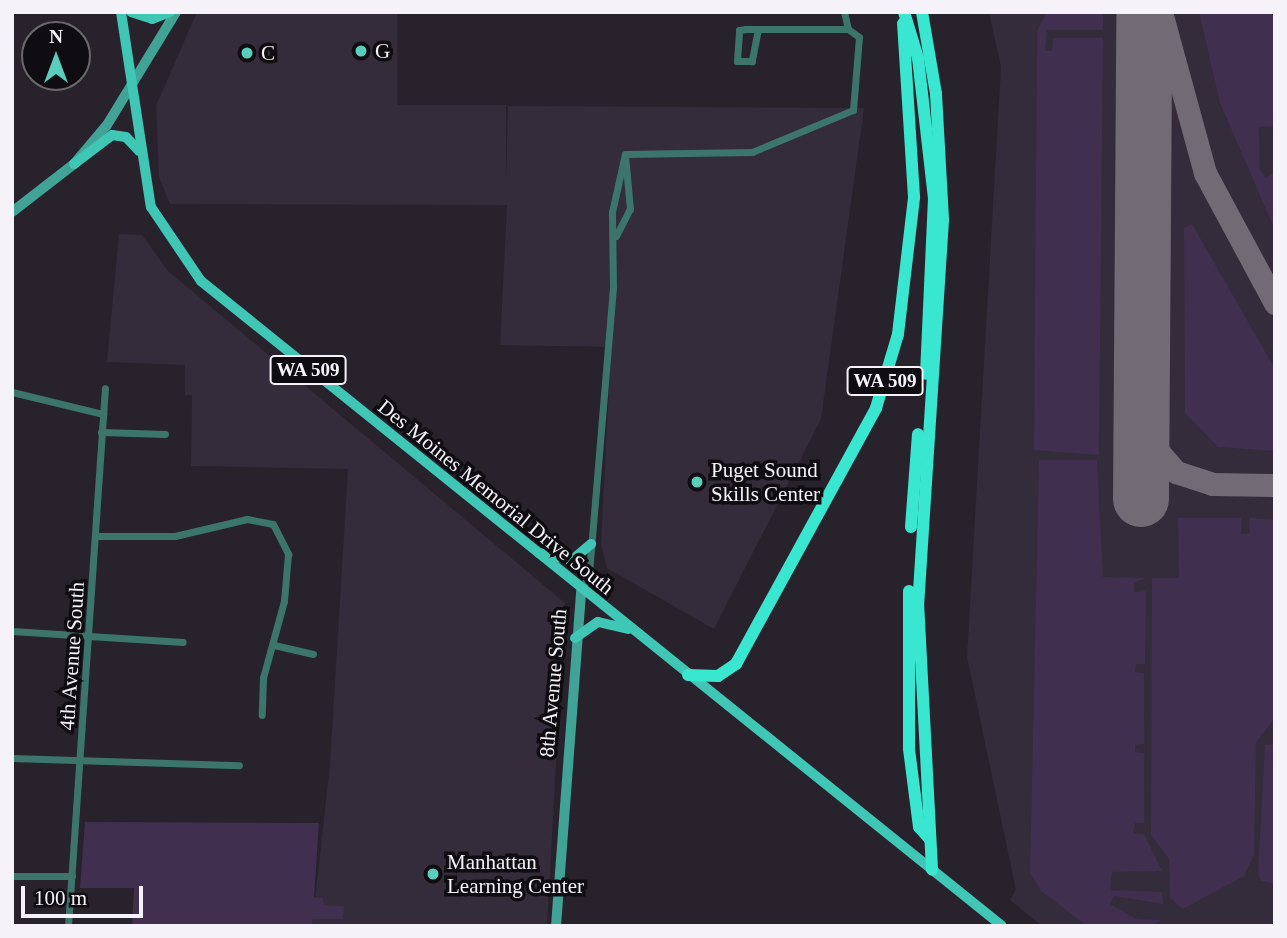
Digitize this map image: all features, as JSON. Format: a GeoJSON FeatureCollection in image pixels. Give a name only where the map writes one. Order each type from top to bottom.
{"type":"FeatureCollection","features":[{"type":"Feature","properties":{"kind":"highway","name":"WA 509"},"geometry":{"type":"LineString","coordinates":[[688,675],[718,676],[740,658],[859,445],[888,372],[914,197],[903,12]]}},
{"type":"Feature","properties":{"kind":"highway"},"geometry":{"type":"LineString","coordinates":[[903,12],[918,58],[934,198],[933,284],[912,509],[907,699],[916,810],[929,838]]}},
{"type":"Feature","properties":{"kind":"highway"},"geometry":{"type":"LineString","coordinates":[[922,12],[936,94],[942,283],[918,602],[932,870]]}},
{"type":"Feature","properties":{"kind":"main road","name":"WA 509"},"geometry":{"type":"LineString","coordinates":[[121,12],[132,89]]}},
{"type":"Feature","properties":{"kind":"main road"},"geometry":{"type":"LineString","coordinates":[[131,12],[152,19],[170,12]]}},
{"type":"Feature","properties":{"kind":"main road","name":"Des Moines Memorial Drive South"},"geometry":{"type":"LineString","coordinates":[[132,89],[139,151],[163,232],[201,281],[530,550],[1002,926]]}},
{"type":"Feature","properties":{"kind":"main road"},"geometry":{"type":"LineString","coordinates":[[74,164],[112,135],[126,137],[139,151]]}},
{"type":"Feature","properties":{"kind":"main road"},"geometry":{"type":"LineString","coordinates":[[530,550],[564,561],[591,544]]}},
{"type":"Feature","properties":{"kind":"main road"},"geometry":{"type":"LineString","coordinates":[[575,638],[598,622],[634,631]]}},
{"type":"Feature","properties":{"kind":"street"},"geometry":{"type":"LineString","coordinates":[[12,212],[74,164],[132,89],[176,12]]}},
{"type":"Feature","properties":{"kind":"street"},"geometry":{"type":"LineString","coordinates":[[844,12],[848,29]]}},
{"type":"Feature","properties":{"kind":"street"},"geometry":{"type":"LineString","coordinates":[[625,154],[752,152],[855,108],[859,37],[848,29],[758,29],[736,35],[737,61],[752,61],[758,29]]}},
{"type":"Feature","properties":{"kind":"street","name":"8th Avenue South"},"geometry":{"type":"LineString","coordinates":[[616,236],[630,209],[625,154]]}},
{"type":"Feature","properties":{"kind":"street","name":"8th Avenue South"},"geometry":{"type":"LineString","coordinates":[[556,926],[575,638],[591,544],[616,236],[612,212],[625,154]]}},
{"type":"Feature","properties":{"kind":"street","name":"4th Avenue South"},"geometry":{"type":"LineString","coordinates":[[68,926],[92,631],[105,388]]}},
{"type":"Feature","properties":{"kind":"street"},"geometry":{"type":"LineString","coordinates":[[12,392],[103,414]]}},
{"type":"Feature","properties":{"kind":"street"},"geometry":{"type":"LineString","coordinates":[[102,432],[165,434]]}},
{"type":"Feature","properties":{"kind":"street"},"geometry":{"type":"LineString","coordinates":[[96,536],[175,536],[247,519],[273,524],[288,554],[274,645],[263,678],[262,715]]}},
{"type":"Feature","properties":{"kind":"street"},"geometry":{"type":"LineString","coordinates":[[12,631],[92,631],[122,640],[183,642]]}},
{"type":"Feature","properties":{"kind":"street"},"geometry":{"type":"LineString","coordinates":[[274,645],[313,654]]}},
{"type":"Feature","properties":{"kind":"street"},"geometry":{"type":"LineString","coordinates":[[12,758],[82,758],[239,765]]}},
{"type":"Feature","properties":{"kind":"street"},"geometry":{"type":"LineString","coordinates":[[12,876],[72,876]]}},
{"type":"Feature","properties":{"kind":"shaded area"},"geometry":{"type":"Polygon","coordinates":[[[197,12],[397,12],[397,105],[506,105],[506,181],[508,106],[864,108],[821,419],[714,629],[607,568],[601,545],[611,347],[500,345],[507,205],[170,204],[159,177],[156,106],[197,12]]]}},
{"type":"Feature","properties":{"kind":"shaded area"},"geometry":{"type":"Polygon","coordinates":[[[989,12],[1275,12],[1275,926],[1042,926],[1010,900],[1016,890],[967,657],[1001,67],[989,12]]]}},
{"type":"Feature","properties":{"kind":"shaded area"},"geometry":{"type":"Polygon","coordinates":[[[1047,12],[1103,12],[1103,30],[1047,30],[1045,51],[1052,51],[1053,38],[1103,38],[1099,455],[1034,450],[1037,31],[1047,12]]]}},
{"type":"Feature","properties":{"kind":"shaded area"},"geometry":{"type":"Polygon","coordinates":[[[1199,12],[1275,12],[1275,126],[1259,127],[1260,170],[1266,178],[1275,171],[1275,230],[1220,103],[1199,12]]]}},
{"type":"Feature","properties":{"kind":"shaded area"},"geometry":{"type":"Polygon","coordinates":[[[1192,224],[1275,369],[1275,451],[1218,447],[1185,413],[1184,228],[1192,224]]]}},
{"type":"Feature","properties":{"kind":"shaded area"},"geometry":{"type":"Polygon","coordinates":[[[119,234],[142,235],[168,271],[565,603],[547,926],[312,926],[330,764],[348,469],[191,466],[192,395],[185,395],[185,365],[107,362],[119,234]]]}},
{"type":"Feature","properties":{"kind":"shaded area"},"geometry":{"type":"Polygon","coordinates":[[[1039,460],[1097,460],[1103,577],[1146,578],[1134,583],[1134,592],[1146,591],[1145,664],[1136,664],[1135,672],[1144,673],[1144,744],[1135,745],[1135,752],[1144,753],[1144,823],[1135,823],[1133,833],[1144,834],[1162,871],[1112,872],[1110,890],[1162,892],[1163,904],[1114,896],[1110,904],[1136,919],[1160,920],[1151,926],[1087,926],[1041,891],[1030,873],[1039,460]]]}},
{"type":"Feature","properties":{"kind":"shaded area"},"geometry":{"type":"Polygon","coordinates":[[[1178,518],[1241,518],[1241,534],[1250,533],[1249,518],[1275,520],[1275,718],[1256,742],[1254,855],[1244,876],[1183,909],[1170,898],[1169,859],[1151,835],[1152,578],[1179,578],[1178,518]]]}},
{"type":"Feature","properties":{"kind":"shaded area"},"geometry":{"type":"Polygon","coordinates":[[[1275,744],[1275,884],[1261,881],[1258,874],[1265,745],[1275,744]]]}},
{"type":"Feature","properties":{"kind":"shaded area"},"geometry":{"type":"Polygon","coordinates":[[[85,822],[319,823],[314,897],[323,898],[324,905],[344,906],[343,919],[313,919],[312,926],[132,926],[134,888],[80,888],[85,822]]]}},
{"type":"Feature","properties":{"kind":"taxiway"},"geometry":{"type":"LineString","coordinates":[[1161,12],[1205,173],[1275,303]]}},
{"type":"Feature","properties":{"kind":"taxiway"},"geometry":{"type":"LineString","coordinates":[[1142,412],[1150,442],[1176,472],[1212,484],[1275,485]]}},
{"type":"Feature","properties":{"kind":"runway"},"geometry":{"type":"LineString","coordinates":[[1141,499],[1144,12]]}},
{"type":"Feature","properties":{"kind":"place","name":"G"},"geometry":{"type":"Point","coordinates":[361,51]}},
{"type":"Feature","properties":{"kind":"place","name":"C"},"geometry":{"type":"Point","coordinates":[247,53]}},
{"type":"Feature","properties":{"kind":"place","name":"Puget Sound Skills Center"},"geometry":{"type":"Point","coordinates":[697,482]}},
{"type":"Feature","properties":{"kind":"place","name":"Manhattan Learning Center"},"geometry":{"type":"Point","coordinates":[433,874]}}]}
